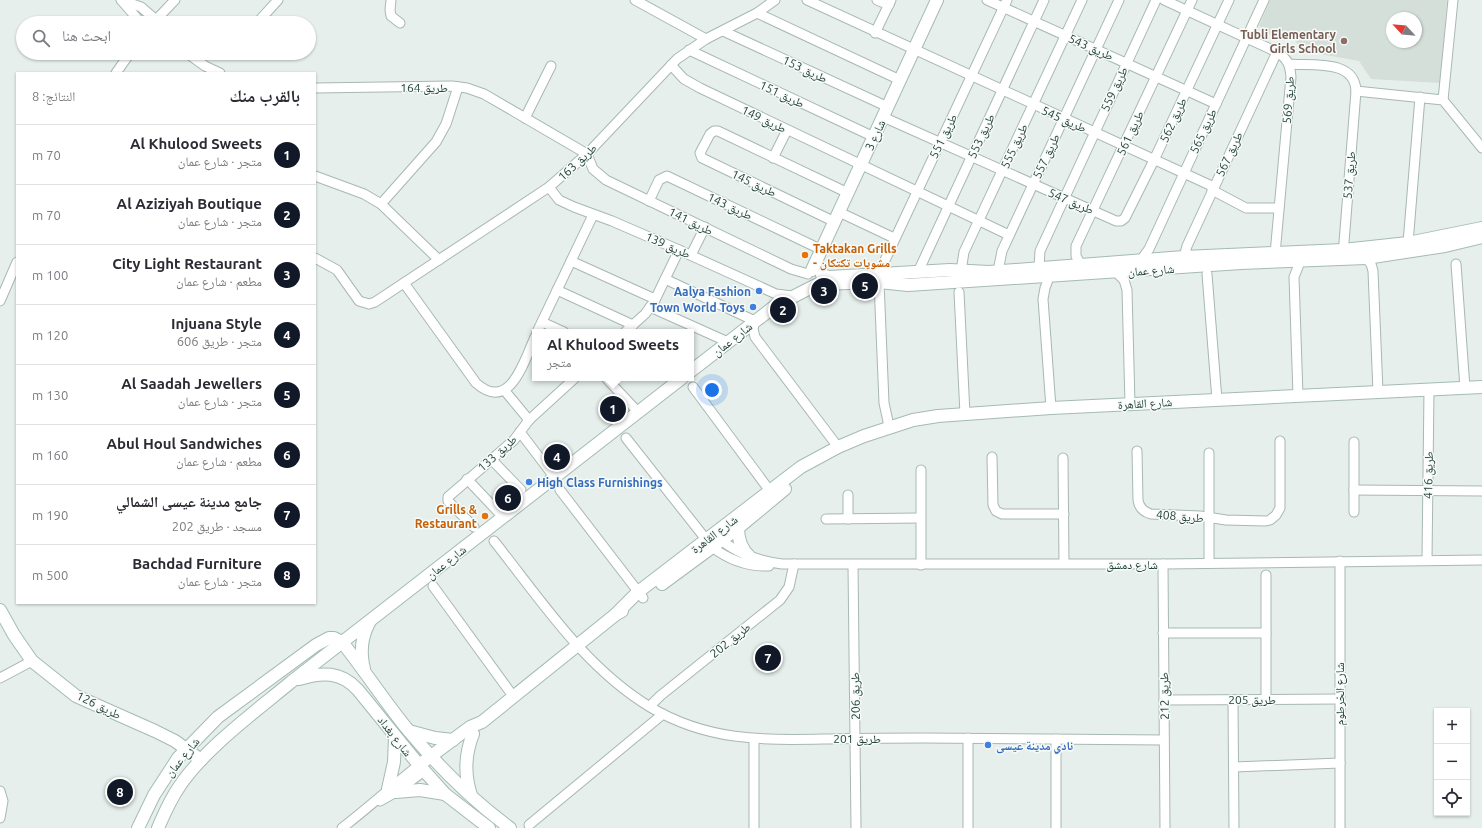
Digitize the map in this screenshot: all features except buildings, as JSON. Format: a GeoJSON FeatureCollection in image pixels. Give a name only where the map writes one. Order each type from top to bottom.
{"type":"FeatureCollection","features":[{"type":"Feature","properties":{"kind":"street"},"geometry":{"type":"LineString","coordinates":[[122,0],[141,8],[149,16]]}},
{"type":"Feature","properties":{"kind":"street"},"geometry":{"type":"LineString","coordinates":[[122,0],[135,16]]}},
{"type":"Feature","properties":{"kind":"street"},"geometry":{"type":"LineString","coordinates":[[159,16],[175,0]]}},
{"type":"Feature","properties":{"kind":"street"},"geometry":{"type":"LineString","coordinates":[[263,16],[278,0]]}},
{"type":"Feature","properties":{"kind":"street"},"geometry":{"type":"LineString","coordinates":[[391,0],[391,16],[400,23]]}},
{"type":"Feature","properties":{"kind":"street"},"geometry":{"type":"LineString","coordinates":[[635,0],[706,39]]}},
{"type":"Feature","properties":{"kind":"street","name":"طريق 163"},"geometry":{"type":"LineString","coordinates":[[316,259],[337,270],[355,298],[364,303],[375,302],[549,187],[587,154],[671,66],[689,50],[706,39],[757,13],[775,0]]}},
{"type":"Feature","properties":{"kind":"street","name":"طريق 545"},"geometry":{"type":"LineString","coordinates":[[807,0],[875,33],[1184,173],[1246,208],[1279,208]]}},
{"type":"Feature","properties":{"kind":"street"},"geometry":{"type":"LineString","coordinates":[[875,33],[890,3],[877,0]]}},
{"type":"Feature","properties":{"kind":"street","name":"شارع 3"},"geometry":{"type":"LineString","coordinates":[[815,278],[822,250],[937,0]]}},
{"type":"Feature","properties":{"kind":"street","name":"طريق 543"},"geometry":{"type":"LineString","coordinates":[[987,0],[1006,4],[1034,22],[1216,104]]}},
{"type":"Feature","properties":{"kind":"street","name":"طريق 553"},"geometry":{"type":"LineString","coordinates":[[918,272],[1044,0]]}},
{"type":"Feature","properties":{"kind":"street","name":"طريق 555"},"geometry":{"type":"LineString","coordinates":[[961,271],[964,252],[1082,0]]}},
{"type":"Feature","properties":{"kind":"street","name":"طريق 557"},"geometry":{"type":"LineString","coordinates":[[998,271],[1002,251],[1009,235],[1119,0]]}},
{"type":"Feature","properties":{"kind":"street","name":"طريق 559"},"geometry":{"type":"LineString","coordinates":[[1039,267],[1040,250],[1156,0]]}},
{"type":"Feature","properties":{"kind":"street","name":"طريق 569"},"geometry":{"type":"LineString","coordinates":[[1164,0],[1278,52],[1285,57],[1289,64],[1291,77],[1275,254]]}},
{"type":"Feature","properties":{"kind":"street","name":"طريق 561"},"geometry":{"type":"LineString","coordinates":[[1081,265],[1075,251],[1192,0]]}},
{"type":"Feature","properties":{"kind":"street","name":"طريق 562"},"geometry":{"type":"LineString","coordinates":[[1126,215],[1154,160],[1229,0]]}},
{"type":"Feature","properties":{"kind":"street","name":"طريق 565"},"geometry":{"type":"LineString","coordinates":[[1141,260],[1149,248],[1264,0]]}},
{"type":"Feature","properties":{"kind":"street"},"geometry":{"type":"LineString","coordinates":[[1443,100],[1454,0]]}},
{"type":"Feature","properties":{"kind":"street","name":"طريق 551"},"geometry":{"type":"LineString","coordinates":[[884,277],[894,238],[1006,4]]}},
{"type":"Feature","properties":{"kind":"street"},"geometry":{"type":"LineString","coordinates":[[757,13],[900,80]]}},
{"type":"Feature","properties":{"kind":"street","name":"طريق 153"},"geometry":{"type":"LineString","coordinates":[[723,31],[885,112]]}},
{"type":"Feature","properties":{"kind":"street","name":"طريق 151"},"geometry":{"type":"LineString","coordinates":[[689,50],[874,137]]}},
{"type":"Feature","properties":{"kind":"street","name":"طريق 567"},"geometry":{"type":"LineString","coordinates":[[1184,258],[1187,246],[1213,189],[1278,52]]}},
{"type":"Feature","properties":{"kind":"street"},"geometry":{"type":"LineString","coordinates":[[117,72],[125,60]]}},
{"type":"Feature","properties":{"kind":"street"},"geometry":{"type":"LineString","coordinates":[[197,60],[205,66],[218,72]]}},
{"type":"Feature","properties":{"kind":"street"},"geometry":{"type":"LineString","coordinates":[[1289,64],[1341,68],[1355,80],[1356,91],[1443,100],[1482,148]]}},
{"type":"Feature","properties":{"kind":"street"},"geometry":{"type":"LineString","coordinates":[[525,118],[551,66]]}},
{"type":"Feature","properties":{"kind":"street","name":"طريق 149"},"geometry":{"type":"LineString","coordinates":[[671,66],[691,84],[1009,235]]}},
{"type":"Feature","properties":{"kind":"street"},"geometry":{"type":"LineString","coordinates":[[381,204],[436,142],[446,124],[458,87]]}},
{"type":"Feature","properties":{"kind":"street","name":"طريق 164"},"geometry":{"type":"LineString","coordinates":[[316,88],[458,87],[484,94],[587,154]]}},
{"type":"Feature","properties":{"kind":"street","name":"طريق 537"},"geometry":{"type":"LineString","coordinates":[[1342,255],[1356,91]]}},
{"type":"Feature","properties":{"kind":"street"},"geometry":{"type":"LineString","coordinates":[[1408,243],[1420,97]]}},
{"type":"Feature","properties":{"kind":"street","name":"طريق 547"},"geometry":{"type":"LineString","coordinates":[[885,112],[940,143],[1093,211],[1118,221],[1123,220],[1126,215]]}},
{"type":"Feature","properties":{"kind":"street"},"geometry":{"type":"LineString","coordinates":[[787,130],[774,158],[848,193]]}},
{"type":"Feature","properties":{"kind":"street","name":"طريق 145"},"geometry":{"type":"LineString","coordinates":[[774,158],[718,131],[714,131],[710,134],[700,153],[702,158],[837,217]]}},
{"type":"Feature","properties":{"kind":"street","name":"طريق 141"},"geometry":{"type":"LineString","coordinates":[[587,154],[593,169],[601,177],[791,269],[815,278]]}},
{"type":"Feature","properties":{"kind":"street"},"geometry":{"type":"LineString","coordinates":[[316,176],[364,194],[381,204],[439,260]]}},
{"type":"Feature","properties":{"kind":"street","name":"طريق 143"},"geometry":{"type":"LineString","coordinates":[[649,201],[660,180],[667,176],[822,250]]}},
{"type":"Feature","properties":{"kind":"street","name":"طريق 139"},"geometry":{"type":"LineString","coordinates":[[549,187],[559,200],[679,250],[776,294],[792,296]]}},
{"type":"Feature","properties":{"kind":"street"},"geometry":{"type":"LineString","coordinates":[[538,329],[594,215]]}},
{"type":"Feature","properties":{"kind":"street"},"geometry":{"type":"LineString","coordinates":[[837,217],[894,238]]}},
{"type":"Feature","properties":{"kind":"street"},"geometry":{"type":"LineString","coordinates":[[690,255],[705,227]]}},
{"type":"Feature","properties":{"kind":"street","name":"شارع عمان"},"geometry":{"type":"LineString","coordinates":[[884,277],[908,285],[1117,273],[1240,263],[1300,262],[1482,228]]}},
{"type":"Feature","properties":{"kind":"street","name":"شارع عمان"},"geometry":{"type":"LineString","coordinates":[[694,369],[755,321],[792,296],[815,278],[884,277],[918,272],[950,270],[998,271],[1141,260],[1275,254],[1342,255],[1366,258],[1445,246],[1482,237]]}},
{"type":"Feature","properties":{"kind":"street"},"geometry":{"type":"LineString","coordinates":[[628,329],[650,307],[679,250]]}},
{"type":"Feature","properties":{"kind":"street"},"geometry":{"type":"LineString","coordinates":[[1366,258],[1371,264],[1373,271],[1378,392]]}},
{"type":"Feature","properties":{"kind":"street"},"geometry":{"type":"LineString","coordinates":[[571,261],[655,299]]}},
{"type":"Feature","properties":{"kind":"street"},"geometry":{"type":"LineString","coordinates":[[1298,396],[1294,277],[1300,262]]}},
{"type":"Feature","properties":{"kind":"street"},"geometry":{"type":"LineString","coordinates":[[0,301],[16,264]]}},
{"type":"Feature","properties":{"kind":"street"},"geometry":{"type":"LineString","coordinates":[[1456,264],[1465,388]]}},
{"type":"Feature","properties":{"kind":"street"},"geometry":{"type":"LineString","coordinates":[[1117,273],[1124,280],[1127,290],[1130,404]]}},
{"type":"Feature","properties":{"kind":"street"},"geometry":{"type":"LineString","coordinates":[[1208,274],[1217,400]]}},
{"type":"Feature","properties":{"kind":"street"},"geometry":{"type":"LineString","coordinates":[[884,277],[884,403],[889,426]]}},
{"type":"Feature","properties":{"kind":"street"},"geometry":{"type":"LineString","coordinates":[[1049,277],[1043,299],[1051,408]]}},
{"type":"Feature","properties":{"kind":"street"},"geometry":{"type":"LineString","coordinates":[[665,279],[755,321],[753,329],[755,337],[838,447]]}},
{"type":"Feature","properties":{"kind":"street"},"geometry":{"type":"LineString","coordinates":[[404,283],[476,383],[491,392],[497,393],[505,391],[521,369],[532,344]]}},
{"type":"Feature","properties":{"kind":"street"},"geometry":{"type":"LineString","coordinates":[[557,290],[633,324]]}},
{"type":"Feature","properties":{"kind":"street"},"geometry":{"type":"LineString","coordinates":[[959,292],[965,414]]}},
{"type":"Feature","properties":{"kind":"street"},"geometry":{"type":"LineString","coordinates":[[650,307],[728,342]]}},
{"type":"Feature","properties":{"kind":"street"},"geometry":{"type":"LineString","coordinates":[[542,322],[557,329]]}},
{"type":"Feature","properties":{"kind":"street","name":"طريق 133"},"geometry":{"type":"LineString","coordinates":[[474,527],[447,498],[467,479],[514,440],[529,420],[572,381]]}},
{"type":"Feature","properties":{"kind":"street"},"geometry":{"type":"LineString","coordinates":[[609,381],[638,412]]}},
{"type":"Feature","properties":{"kind":"street","name":"شارع عمان"},"geometry":{"type":"LineString","coordinates":[[158,828],[179,787],[201,760],[291,682],[678,381]]}},
{"type":"Feature","properties":{"kind":"street"},"geometry":{"type":"LineString","coordinates":[[692,387],[770,491]]}},
{"type":"Feature","properties":{"kind":"street","name":"شارع القاهرة"},"geometry":{"type":"LineString","coordinates":[[482,722],[640,595],[713,540],[770,491],[801,467],[817,460],[838,447],[889,426],[913,420],[965,414],[1051,408],[1482,387]]}},
{"type":"Feature","properties":{"kind":"street","name":"طريق 416"},"geometry":{"type":"LineString","coordinates":[[1427,560],[1429,389]]}},
{"type":"Feature","properties":{"kind":"street"},"geometry":{"type":"LineString","coordinates":[[505,391],[529,420]]}},
{"type":"Feature","properties":{"kind":"street"},"geometry":{"type":"LineString","coordinates":[[520,432],[555,478]]}},
{"type":"Feature","properties":{"kind":"street"},"geometry":{"type":"LineString","coordinates":[[626,438],[713,540]]}},
{"type":"Feature","properties":{"kind":"street"},"geometry":{"type":"LineString","coordinates":[[1209,453],[1209,518],[1220,520],[1266,521],[1276,515],[1280,508],[1280,441]]}},
{"type":"Feature","properties":{"kind":"street"},"geometry":{"type":"LineString","coordinates":[[1354,442],[1354,512]]}},
{"type":"Feature","properties":{"kind":"street","name":"طريق 408"},"geometry":{"type":"LineString","coordinates":[[1137,451],[1138,500],[1142,509],[1151,514],[1209,518],[1209,563]]}},
{"type":"Feature","properties":{"kind":"street"},"geometry":{"type":"LineString","coordinates":[[992,457],[993,505],[996,511],[1002,514],[1064,514]]}},
{"type":"Feature","properties":{"kind":"street"},"geometry":{"type":"LineString","coordinates":[[1063,458],[1064,563]]}},
{"type":"Feature","properties":{"kind":"street"},"geometry":{"type":"LineString","coordinates":[[491,459],[521,490]]}},
{"type":"Feature","properties":{"kind":"street","name":"شارع القاهرة"},"geometry":{"type":"LineString","coordinates":[[713,540],[738,528],[803,474],[817,460]]}},
{"type":"Feature","properties":{"kind":"street"},"geometry":{"type":"LineString","coordinates":[[920,470],[920,565]]}},
{"type":"Feature","properties":{"kind":"street"},"geometry":{"type":"LineString","coordinates":[[467,479],[503,517]]}},
{"type":"Feature","properties":{"kind":"street"},"geometry":{"type":"LineString","coordinates":[[560,490],[640,595]]}},
{"type":"Feature","properties":{"kind":"street"},"geometry":{"type":"LineString","coordinates":[[1354,490],[1482,491]]}},
{"type":"Feature","properties":{"kind":"street"},"geometry":{"type":"LineString","coordinates":[[848,495],[848,519]]}},
{"type":"Feature","properties":{"kind":"street"},"geometry":{"type":"LineString","coordinates":[[826,519],[920,518]]}},
{"type":"Feature","properties":{"kind":"street"},"geometry":{"type":"LineString","coordinates":[[738,528],[739,541],[745,553],[750,557]]}},
{"type":"Feature","properties":{"kind":"street","name":"شارع دمشق"},"geometry":{"type":"LineString","coordinates":[[713,540],[750,557],[782,564]]}},
{"type":"Feature","properties":{"kind":"street","name":"شارع دمشق"},"geometry":{"type":"LineString","coordinates":[[713,540],[721,554],[742,563],[762,566],[782,564],[1163,564],[1482,560]]}},
{"type":"Feature","properties":{"kind":"street","name":"طريق 201"},"geometry":{"type":"LineString","coordinates":[[494,541],[577,646],[598,667],[626,691],[663,714],[712,732],[754,739],[968,738],[1164,740]]}},
{"type":"Feature","properties":{"kind":"street","name":"شارع الخرطوم"},"geometry":{"type":"LineString","coordinates":[[1340,561],[1340,828]]}},
{"type":"Feature","properties":{"kind":"street","name":"طريق 202"},"geometry":{"type":"LineString","coordinates":[[650,706],[660,696],[780,600],[789,587],[794,564]]}},
{"type":"Feature","properties":{"kind":"street","name":"طريق 206"},"geometry":{"type":"LineString","coordinates":[[853,564],[856,828]]}},
{"type":"Feature","properties":{"kind":"street","name":"طريق 212"},"geometry":{"type":"LineString","coordinates":[[1163,564],[1165,828]]}},
{"type":"Feature","properties":{"kind":"street"},"geometry":{"type":"LineString","coordinates":[[1266,575],[1266,699]]}},
{"type":"Feature","properties":{"kind":"street"},"geometry":{"type":"LineString","coordinates":[[433,586],[513,696]]}},
{"type":"Feature","properties":{"kind":"street","name":"طريق 126"},"geometry":{"type":"LineString","coordinates":[[0,610],[14,635],[32,661],[76,696],[155,731],[186,749],[201,760]]}},
{"type":"Feature","properties":{"kind":"street"},"geometry":{"type":"LineString","coordinates":[[364,670],[361,648],[363,638],[371,620]]}},
{"type":"Feature","properties":{"kind":"street"},"geometry":{"type":"LineString","coordinates":[[1163,633],[1266,633]]}},
{"type":"Feature","properties":{"kind":"street","name":"شارع عمان"},"geometry":{"type":"LineString","coordinates":[[138,828],[165,776],[186,749],[224,713],[307,651],[329,638],[334,638],[342,642]]}},
{"type":"Feature","properties":{"kind":"street","name":"شارع بغداد"},"geometry":{"type":"LineString","coordinates":[[342,642],[409,731],[434,759],[471,796],[510,828]]}},
{"type":"Feature","properties":{"kind":"street"},"geometry":{"type":"LineString","coordinates":[[0,678],[32,661]]}},
{"type":"Feature","properties":{"kind":"street","name":"شارع بغداد"},"geometry":{"type":"LineString","coordinates":[[291,682],[324,673],[343,678],[358,690],[395,737],[445,794],[489,828]]}},
{"type":"Feature","properties":{"kind":"street","name":"طريق 205"},"geometry":{"type":"LineString","coordinates":[[1164,700],[1339,699]]}},
{"type":"Feature","properties":{"kind":"street"},"geometry":{"type":"LineString","coordinates":[[1234,700],[1234,828]]}},
{"type":"Feature","properties":{"kind":"street"},"geometry":{"type":"LineString","coordinates":[[530,825],[663,714]]}},
{"type":"Feature","properties":{"kind":"street"},"geometry":{"type":"LineString","coordinates":[[342,828],[421,768],[473,734],[482,722]]}},
{"type":"Feature","properties":{"kind":"street"},"geometry":{"type":"LineString","coordinates":[[434,759],[453,740],[470,727],[482,722]]}},
{"type":"Feature","properties":{"kind":"street"},"geometry":{"type":"LineString","coordinates":[[409,731],[430,737],[453,740]]}},
{"type":"Feature","properties":{"kind":"street"},"geometry":{"type":"LineString","coordinates":[[471,796],[466,765],[473,734]]}},
{"type":"Feature","properties":{"kind":"street"},"geometry":{"type":"LineString","coordinates":[[392,790],[395,737]]}},
{"type":"Feature","properties":{"kind":"street"},"geometry":{"type":"LineString","coordinates":[[968,738],[968,828]]}},
{"type":"Feature","properties":{"kind":"street"},"geometry":{"type":"LineString","coordinates":[[754,739],[754,828]]}},
{"type":"Feature","properties":{"kind":"street"},"geometry":{"type":"LineString","coordinates":[[1056,739],[1056,828]]}},
{"type":"Feature","properties":{"kind":"street"},"geometry":{"type":"LineString","coordinates":[[1234,767],[1340,763]]}},
{"type":"Feature","properties":{"kind":"street"},"geometry":{"type":"LineString","coordinates":[[392,790],[420,790],[445,794]]}},
{"type":"Feature","properties":{"kind":"street"},"geometry":{"type":"LineString","coordinates":[[0,791],[3,801],[0,818]]}},
{"type":"Feature","properties":{"kind":"shaded area","name":"Tubli Elementary Girls School"},"geometry":{"type":"Polygon","coordinates":[[[1270,0],[1447,0],[1440,83],[1371,79],[1359,61],[1303,51],[1294,39],[1275,38],[1259,26],[1270,0]]]}},
{"type":"Feature","properties":{"kind":"place","name":"Tubli Elementary Girls School"},"geometry":{"type":"Point","coordinates":[1344,41]}},
{"type":"Feature","properties":{"kind":"place","name":"Taktakan Grills - مشويات تكتكان"},"geometry":{"type":"Point","coordinates":[805,255]}},
{"type":"Feature","properties":{"kind":"place","name":"Al Saadah Jewellers"},"geometry":{"type":"Point","coordinates":[865,286]}},
{"type":"Feature","properties":{"kind":"place","name":"Aalya Fashion"},"geometry":{"type":"Point","coordinates":[759,291]}},
{"type":"Feature","properties":{"kind":"place","name":"City Light Restaurant"},"geometry":{"type":"Point","coordinates":[824,291]}},
{"type":"Feature","properties":{"kind":"place","name":"Town World Toys"},"geometry":{"type":"Point","coordinates":[753,307]}},
{"type":"Feature","properties":{"kind":"place","name":"Al Aziziyah Boutique"},"geometry":{"type":"Point","coordinates":[783,310]}},
{"type":"Feature","properties":{"kind":"place","name":"Al Khulood Sweets"},"geometry":{"type":"Point","coordinates":[613,409]}},
{"type":"Feature","properties":{"kind":"place","name":"Injuana Style"},"geometry":{"type":"Point","coordinates":[557,457]}},
{"type":"Feature","properties":{"kind":"place","name":"High Class Furnishings"},"geometry":{"type":"Point","coordinates":[529,482]}},
{"type":"Feature","properties":{"kind":"place","name":"Abul Houl Sandwiches"},"geometry":{"type":"Point","coordinates":[508,498]}},
{"type":"Feature","properties":{"kind":"place","name":"Grills & Restaurant"},"geometry":{"type":"Point","coordinates":[485,516]}},
{"type":"Feature","properties":{"kind":"place","name":"جامع مدينة عيسى الشمالي"},"geometry":{"type":"Point","coordinates":[768,658]}},
{"type":"Feature","properties":{"kind":"place","name":"نادي مدينة عيسى"},"geometry":{"type":"Point","coordinates":[988,745]}},
{"type":"Feature","properties":{"kind":"place","name":"Bachdad Furniture"},"geometry":{"type":"Point","coordinates":[120,792]}}]}
